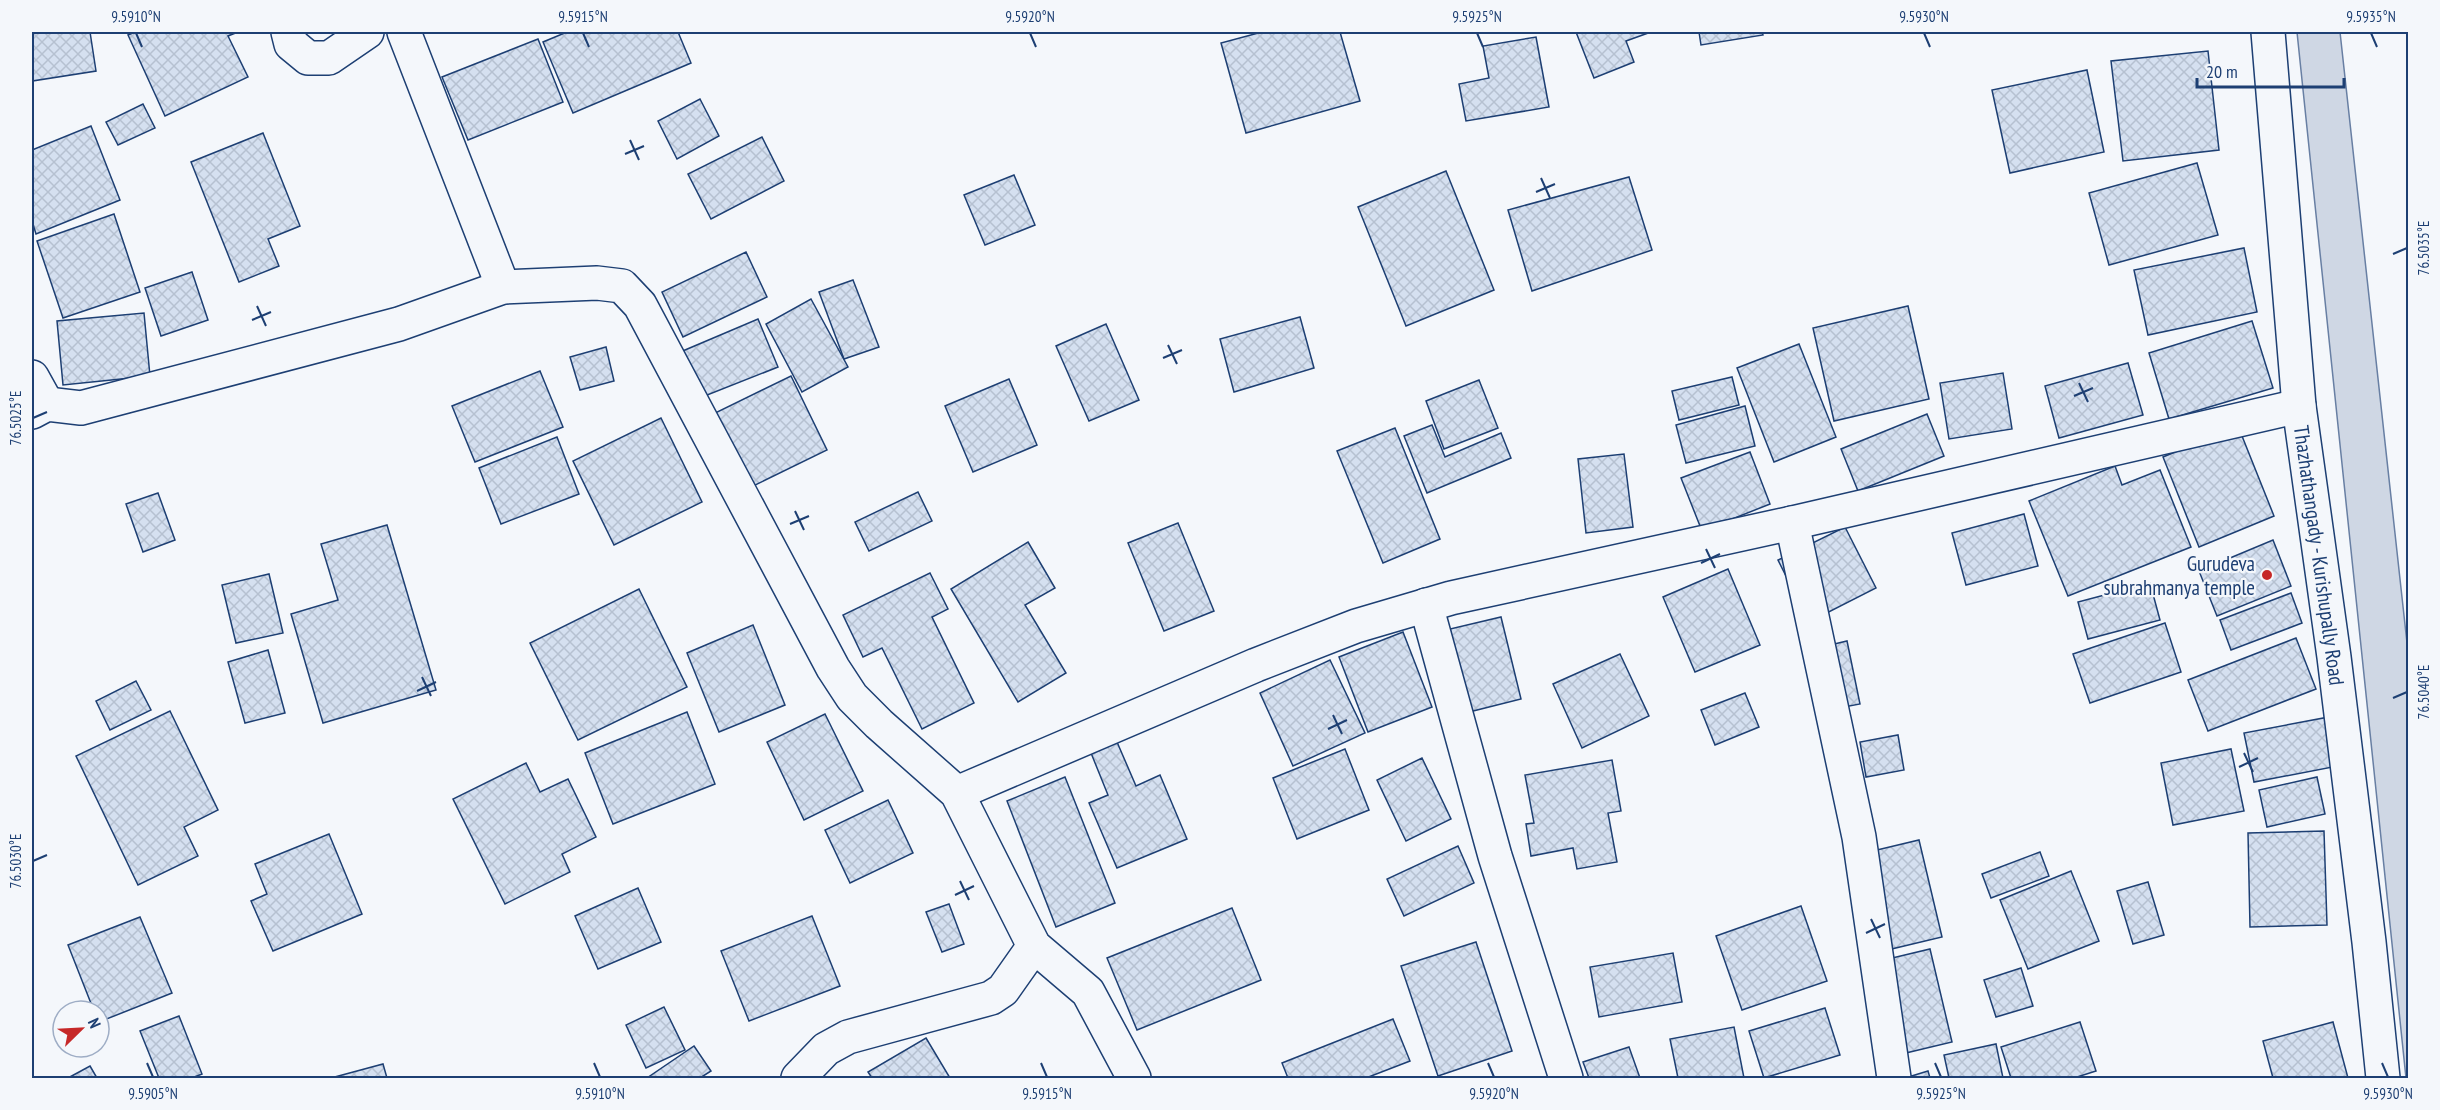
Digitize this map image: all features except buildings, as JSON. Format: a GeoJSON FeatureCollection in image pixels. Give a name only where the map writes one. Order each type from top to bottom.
{"type":"FeatureCollection","features":[{"type":"Feature","properties":{"kind":"street"},"geometry":{"type":"LineString","coordinates":[[288,32],[291,44],[308,58],[329,58],[367,32]]}},
{"type":"Feature","properties":{"kind":"street"},"geometry":{"type":"LineString","coordinates":[[404,32],[503,286]]}},
{"type":"Feature","properties":{"kind":"street","name":"Thazhathangady - Kurishupally Road"},"geometry":{"type":"LineString","coordinates":[[2268,32],[2299,405],[2336,669],[2383,1078]]}},
{"type":"Feature","properties":{"kind":"street"},"geometry":{"type":"LineString","coordinates":[[37,398],[81,408],[399,324],[503,286],[597,283],[622,286],[640,305],[833,668],[852,697],[957,793],[1034,946],[1088,992],[1134,1078]]}},
{"type":"Feature","properties":{"kind":"street"},"geometry":{"type":"LineString","coordinates":[[957,793],[1256,665],[1356,626],[1426,605],[1792,523],[2299,405]]}},
{"type":"Feature","properties":{"kind":"street"},"geometry":{"type":"LineString","coordinates":[[1792,523],[1859,837],[1894,1078]]}},
{"type":"Feature","properties":{"kind":"street"},"geometry":{"type":"LineString","coordinates":[[1426,605],[1495,856],[1566,1078]]}},
{"type":"Feature","properties":{"kind":"street"},"geometry":{"type":"LineString","coordinates":[[798,1078],[826,1049],[848,1037],[991,998],[1003,990],[1034,946]]}},
{"type":"Feature","properties":{"kind":"shaded area"},"geometry":{"type":"Polygon","coordinates":[[[2297,32],[2340,32],[2408,652],[2408,1078],[2406,1078],[2297,32]]]}},
{"type":"Feature","properties":{"kind":"place","name":"Gurudeva subrahmanya temple"},"geometry":{"type":"Point","coordinates":[2267,575]}}]}
